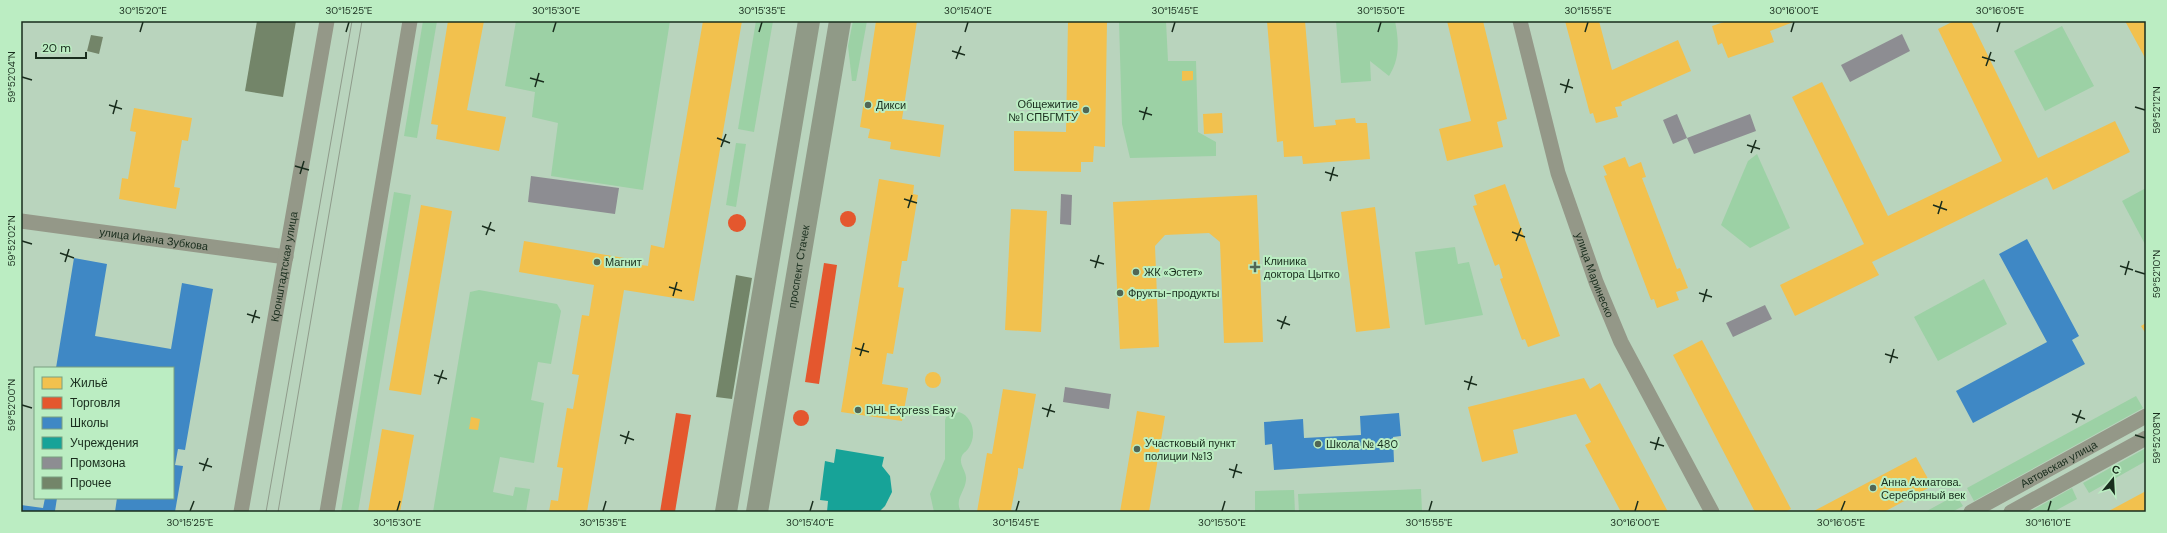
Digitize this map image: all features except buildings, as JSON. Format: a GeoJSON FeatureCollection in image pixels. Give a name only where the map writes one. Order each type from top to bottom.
{"type":"FeatureCollection","features":[{"type":"Feature","properties":{"kind":"main road"},"geometry":{"type":"LineString","coordinates":[[726,512],[809,21]]}},
{"type":"Feature","properties":{"kind":"main road","name":"проспект Стачек"},"geometry":{"type":"LineString","coordinates":[[757,512],[840,21]]}},
{"type":"Feature","properties":{"kind":"street","name":"Кронштадтская улица"},"geometry":{"type":"LineString","coordinates":[[241,512],[327,21]]}},
{"type":"Feature","properties":{"kind":"street"},"geometry":{"type":"LineString","coordinates":[[327,512],[410,21]]}},
{"type":"Feature","properties":{"kind":"street","name":"улица Маринеско"},"geometry":{"type":"LineString","coordinates":[[1520,21],[1558,173],[1596,282],[1621,342],[1712,512]]}},
{"type":"Feature","properties":{"kind":"street","name":"улица Ивана Зубкова"},"geometry":{"type":"LineString","coordinates":[[21,221],[286,257]]}},
{"type":"Feature","properties":{"kind":"street","name":"Автовская улица"},"geometry":{"type":"LineString","coordinates":[[1971,512],[2146,416]]}},
{"type":"Feature","properties":{"kind":"street","name":"Автовская улица"},"geometry":{"type":"LineString","coordinates":[[2011,512],[2146,438]]}},
{"type":"Feature","properties":{"kind":"green space"},"geometry":{"type":"Polygon","coordinates":[[[423,21],[437,21],[417,138],[404,136],[423,21]]]}},
{"type":"Feature","properties":{"kind":"green space"},"geometry":{"type":"Polygon","coordinates":[[[516,21],[670,21],[643,190],[551,176],[558,123],[532,117],[535,92],[505,86],[516,21]]]}},
{"type":"Feature","properties":{"kind":"green space"},"geometry":{"type":"Polygon","coordinates":[[[756,21],[773,21],[754,132],[738,129],[756,21]]]}},
{"type":"Feature","properties":{"kind":"green space"},"geometry":{"type":"Polygon","coordinates":[[[853,21],[867,21],[856,81],[852,81],[848,46],[853,21]]]}},
{"type":"Feature","properties":{"kind":"green space"},"geometry":{"type":"Polygon","coordinates":[[[1119,21],[1166,21],[1168,61],[1196,61],[1198,132],[1216,142],[1216,156],[1130,158],[1122,124],[1119,21]]]}},
{"type":"Feature","properties":{"kind":"green space"},"geometry":{"type":"Polygon","coordinates":[[[1336,21],[1395,21],[1398,50],[1393,70],[1389,76],[1370,61],[1371,81],[1341,83],[1336,21]]]}},
{"type":"Feature","properties":{"kind":"green space"},"geometry":{"type":"Polygon","coordinates":[[[2062,26],[2094,86],[2045,111],[2014,51],[2062,26]]]}},
{"type":"Feature","properties":{"kind":"green space"},"geometry":{"type":"Polygon","coordinates":[[[736,143],[746,144],[736,207],[726,205],[736,143]]]}},
{"type":"Feature","properties":{"kind":"green space"},"geometry":{"type":"Polygon","coordinates":[[[1757,154],[1790,228],[1750,248],[1721,225],[1748,161],[1757,154]]]}},
{"type":"Feature","properties":{"kind":"green space"},"geometry":{"type":"Polygon","coordinates":[[[2146,188],[2146,246],[2122,201],[2146,188]]]}},
{"type":"Feature","properties":{"kind":"green space"},"geometry":{"type":"Polygon","coordinates":[[[394,192],[411,195],[358,512],[341,512],[394,192]]]}},
{"type":"Feature","properties":{"kind":"green space"},"geometry":{"type":"Polygon","coordinates":[[[1455,247],[1458,264],[1469,262],[1483,315],[1425,325],[1415,252],[1455,247]]]}},
{"type":"Feature","properties":{"kind":"green space"},"geometry":{"type":"Polygon","coordinates":[[[1984,279],[2007,324],[1938,361],[1914,317],[1984,279]]]}},
{"type":"Feature","properties":{"kind":"green space"},"geometry":{"type":"Polygon","coordinates":[[[479,290],[557,304],[561,311],[551,364],[538,362],[531,400],[544,403],[534,463],[500,457],[493,492],[513,496],[515,487],[530,489],[526,512],[433,512],[470,292],[479,290]]]}},
{"type":"Feature","properties":{"kind":"green space"},"geometry":{"type":"Polygon","coordinates":[[[2136,396],[2143,408],[1974,501],[1967,488],[2136,396]]]}},
{"type":"Feature","properties":{"kind":"green space"},"geometry":{"type":"Polygon","coordinates":[[[959,412],[968,418],[971,423],[973,433],[971,444],[961,459],[966,477],[959,499],[959,507],[961,512],[934,512],[930,494],[945,459],[945,420],[946,417],[959,412]]]}},
{"type":"Feature","properties":{"kind":"green space"},"geometry":{"type":"Polygon","coordinates":[[[2146,448],[2146,461],[2089,493],[2083,483],[2146,448]]]}},
{"type":"Feature","properties":{"kind":"green space"},"geometry":{"type":"Polygon","coordinates":[[[2072,488],[2077,499],[2053,512],[2029,512],[2072,488]]]}},
{"type":"Feature","properties":{"kind":"green space"},"geometry":{"type":"Polygon","coordinates":[[[1421,489],[1422,512],[1299,512],[1298,494],[1421,489]]]}},
{"type":"Feature","properties":{"kind":"green space"},"geometry":{"type":"Polygon","coordinates":[[[1294,490],[1295,512],[1255,512],[1255,491],[1294,490]]]}},
{"type":"Feature","properties":{"kind":"green space"},"geometry":{"type":"Polygon","coordinates":[[[1956,495],[1963,506],[1952,512],[1925,512],[1956,495]]]}},
{"type":"Feature","properties":{"kind":"tram line"},"geometry":{"type":"LineString","coordinates":[[266,512],[352,21]]}},
{"type":"Feature","properties":{"kind":"tram line"},"geometry":{"type":"LineString","coordinates":[[278,512],[362,21]]}},
{"type":"Feature","properties":{"kind":"place","name":"Дикси"},"geometry":{"type":"Point","coordinates":[868,105]}},
{"type":"Feature","properties":{"kind":"place","name":"Общежитие №1 СПБГМТУ"},"geometry":{"type":"Point","coordinates":[1086,110]}},
{"type":"Feature","properties":{"kind":"place","name":"Магнит"},"geometry":{"type":"Point","coordinates":[597,262]}},
{"type":"Feature","properties":{"kind":"place","name":"Клиника доктора Цытко"},"geometry":{"type":"Point","coordinates":[1255,267]}},
{"type":"Feature","properties":{"kind":"place","name":"ЖК «Эстет»"},"geometry":{"type":"Point","coordinates":[1136,272]}},
{"type":"Feature","properties":{"kind":"place","name":"Фрукты-продукты"},"geometry":{"type":"Point","coordinates":[1120,293]}},
{"type":"Feature","properties":{"kind":"place","name":"DHL Express Easy"},"geometry":{"type":"Point","coordinates":[858,410]}},
{"type":"Feature","properties":{"kind":"place","name":"Школа № 480"},"geometry":{"type":"Point","coordinates":[1318,444]}},
{"type":"Feature","properties":{"kind":"place","name":"Участковый пункт полиции №13"},"geometry":{"type":"Point","coordinates":[1137,449]}},
{"type":"Feature","properties":{"kind":"place","name":"Анна Ахматова. Серебряный век"},"geometry":{"type":"Point","coordinates":[1873,488]}}]}
